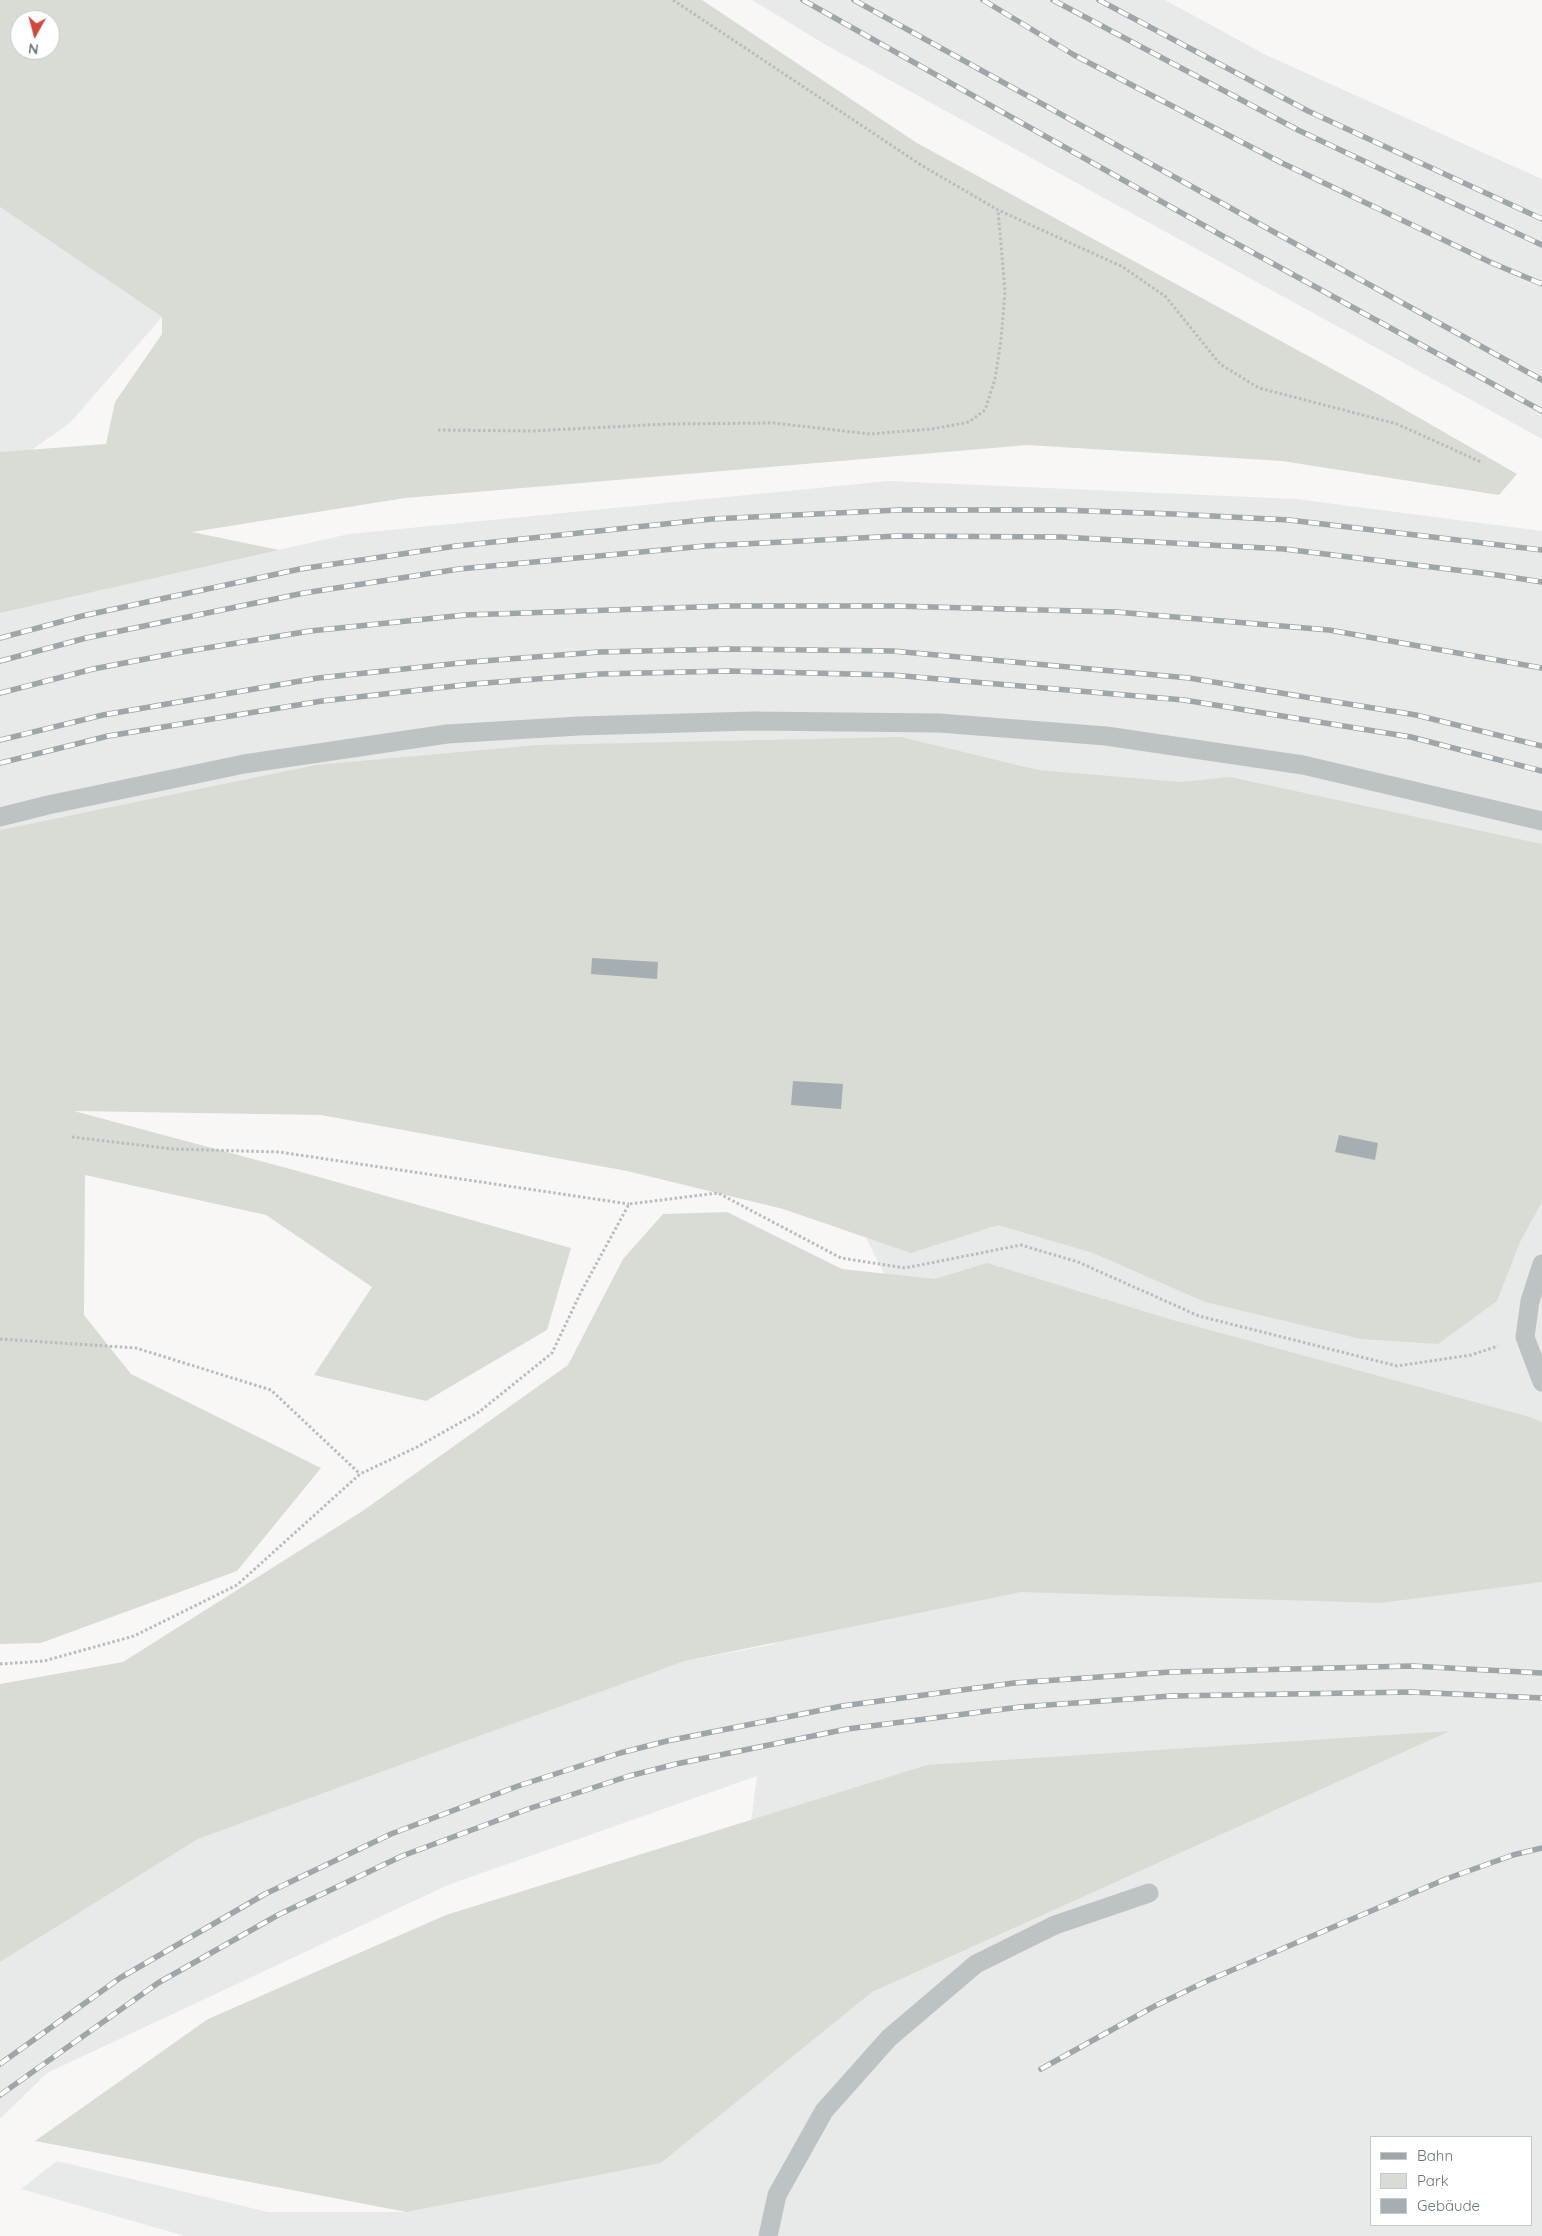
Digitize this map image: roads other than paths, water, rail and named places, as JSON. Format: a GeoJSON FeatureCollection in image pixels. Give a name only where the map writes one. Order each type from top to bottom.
{"type":"FeatureCollection","features":[{"type":"Feature","properties":{"kind":"lane"},"geometry":{"type":"LineString","coordinates":[[0,817],[48,805],[244,764],[447,734],[579,726],[762,721],[940,723],[1106,736],[1303,765],[1542,821]]}},
{"type":"Feature","properties":{"kind":"lane"},"geometry":{"type":"LineString","coordinates":[[1542,1264],[1530,1301],[1525,1337],[1542,1382]]}},
{"type":"Feature","properties":{"kind":"lane"},"geometry":{"type":"LineString","coordinates":[[768,2236],[776,2195],[824,2111],[889,2038],[976,1964],[1055,1925],[1149,1893]]}},
{"type":"Feature","properties":{"kind":"railway"},"geometry":{"type":"LineString","coordinates":[[803,0],[1228,239],[1542,411]]}},
{"type":"Feature","properties":{"kind":"railway"},"geometry":{"type":"LineString","coordinates":[[854,0],[1542,380]]}},
{"type":"Feature","properties":{"kind":"railway"},"geometry":{"type":"LineString","coordinates":[[983,0],[1074,55],[1280,162],[1492,263],[1542,284]]}},
{"type":"Feature","properties":{"kind":"railway"},"geometry":{"type":"LineString","coordinates":[[1053,0],[1298,130],[1542,245]]}},
{"type":"Feature","properties":{"kind":"railway"},"geometry":{"type":"LineString","coordinates":[[1099,0],[1308,111],[1542,219]]}},
{"type":"Feature","properties":{"kind":"railway"},"geometry":{"type":"LineString","coordinates":[[0,638],[82,616],[300,569],[456,546],[712,519],[899,510],[1060,510],[1174,514],[1289,520],[1542,550]]}},
{"type":"Feature","properties":{"kind":"railway"},"geometry":{"type":"LineString","coordinates":[[0,661],[86,638],[304,593],[459,569],[705,546],[898,536],[1061,537],[1284,549],[1542,582]]}},
{"type":"Feature","properties":{"kind":"railway"},"geometry":{"type":"LineString","coordinates":[[0,693],[93,669],[310,631],[465,615],[728,606],[895,606],[1116,612],[1329,630],[1542,668]]}},
{"type":"Feature","properties":{"kind":"railway"},"geometry":{"type":"LineString","coordinates":[[0,740],[103,715],[318,678],[470,662],[599,652],[729,649],[893,651],[1189,678],[1416,715],[1542,746]]}},
{"type":"Feature","properties":{"kind":"railway"},"geometry":{"type":"LineString","coordinates":[[0,763],[108,736],[322,701],[473,684],[600,674],[729,671],[892,675],[1184,700],[1411,737],[1542,771]]}},
{"type":"Feature","properties":{"kind":"railway"},"geometry":{"type":"LineString","coordinates":[[0,2064],[120,1978],[265,1894],[391,1834],[518,1786],[620,1753],[667,1741],[842,1706],[1014,1683],[1170,1672],[1412,1666],[1542,1673]]}},
{"type":"Feature","properties":{"kind":"railway"},"geometry":{"type":"LineString","coordinates":[[0,2095],[158,1983],[278,1915],[402,1856],[528,1809],[629,1776],[676,1764],[847,1729],[1020,1707],[1171,1696],[1411,1692],[1542,1698]]}},
{"type":"Feature","properties":{"kind":"railway"},"geometry":{"type":"LineString","coordinates":[[1041,2069],[1153,2007],[1209,1980],[1446,1879],[1513,1855],[1542,1848]]}}]}
